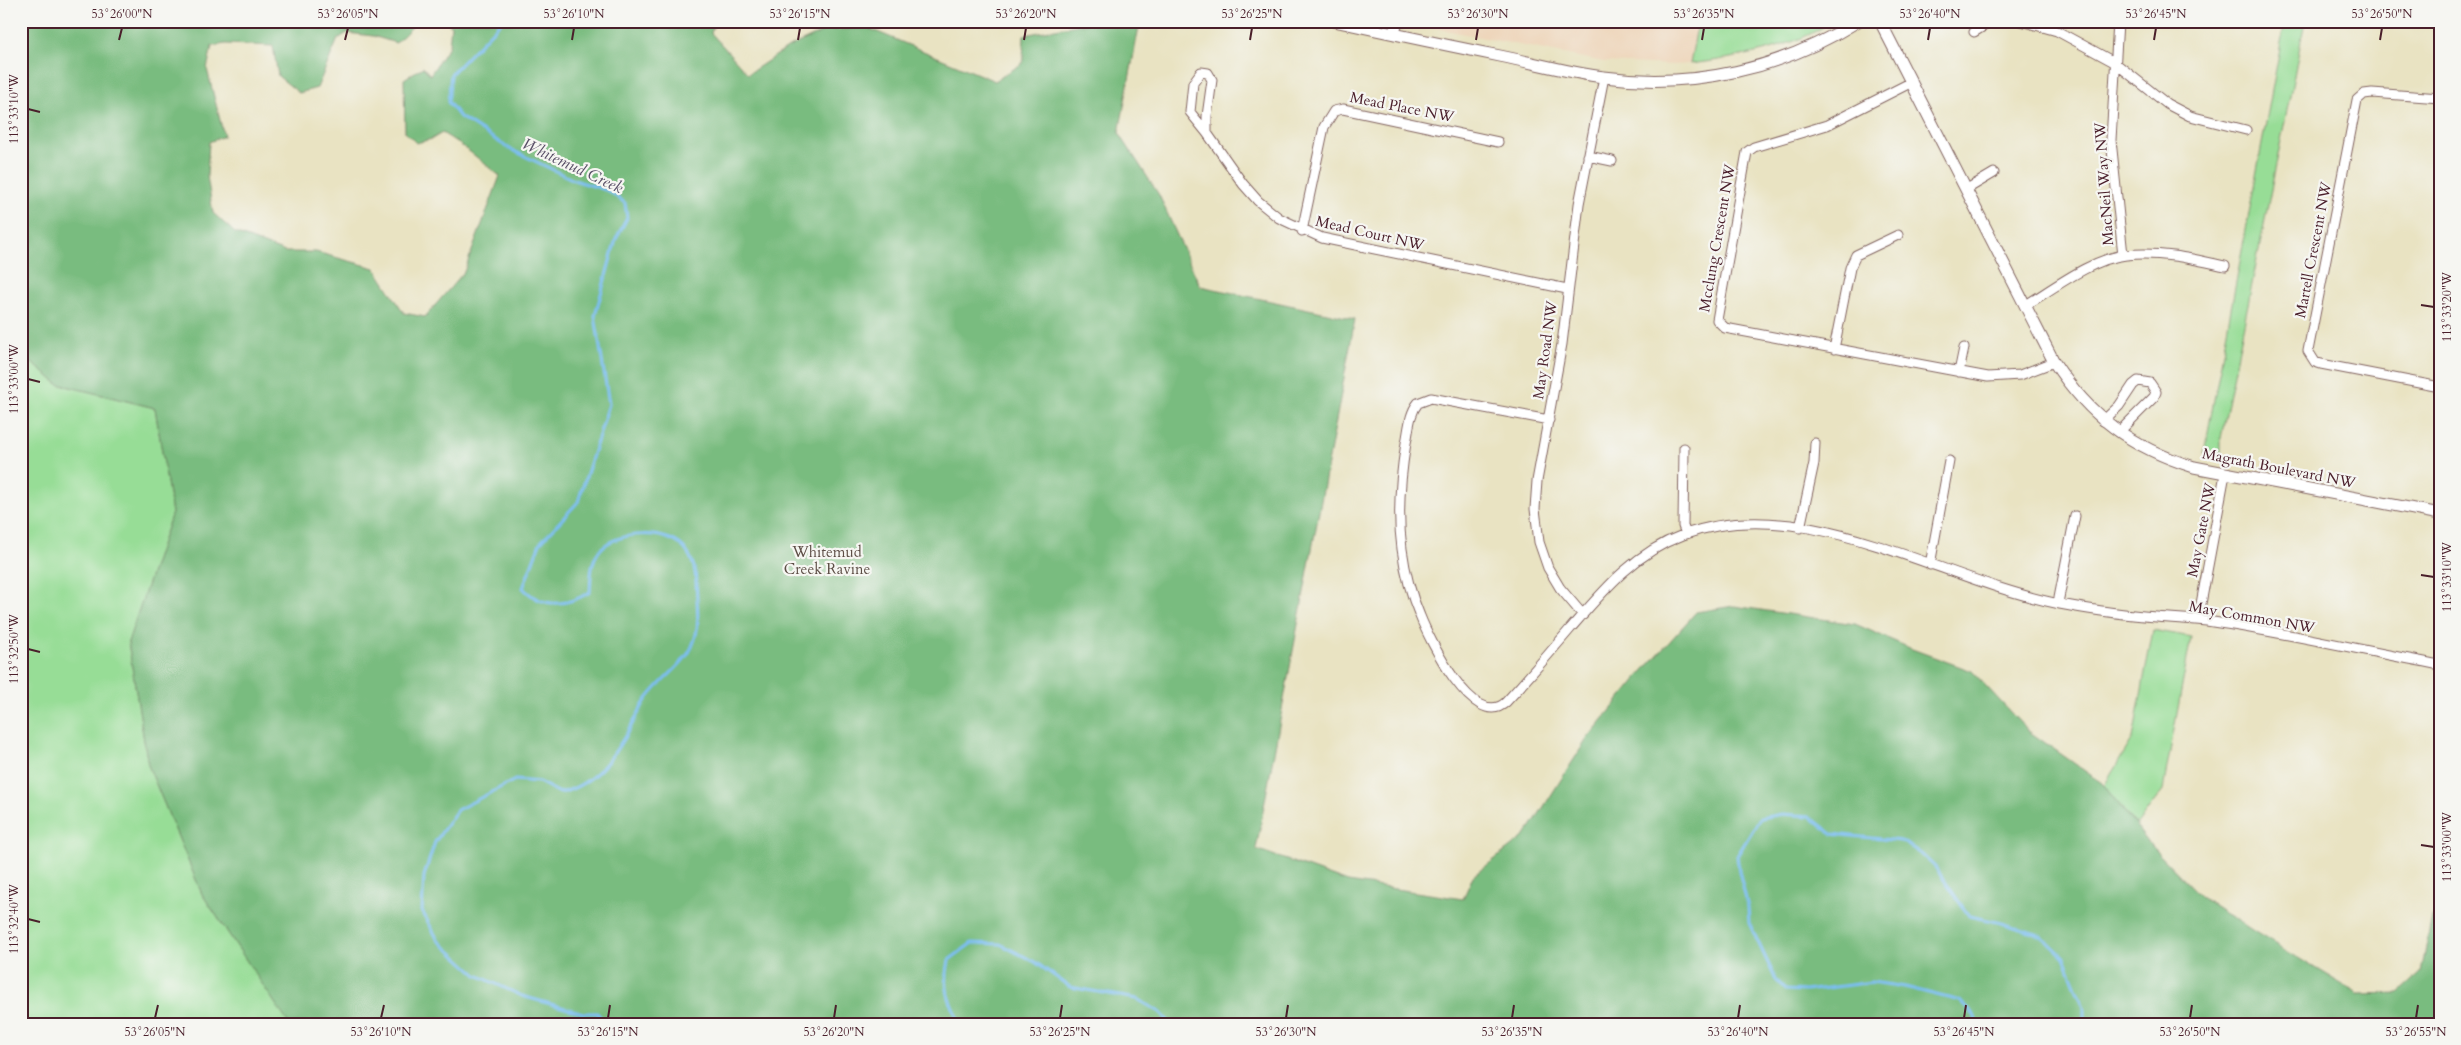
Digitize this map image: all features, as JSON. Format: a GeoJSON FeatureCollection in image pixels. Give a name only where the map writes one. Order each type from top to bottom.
{"type":"FeatureCollection","features":[{"type":"Feature","properties":{"kind":"street"},"geometry":{"type":"LineString","coordinates":[[1334,21],[1604,77],[1676,80],[1742,71],[1766,65],[1807,50],[1858,21]]}},
{"type":"Feature","properties":{"kind":"street"},"geometry":{"type":"LineString","coordinates":[[1394,34],[1397,21]]}},
{"type":"Feature","properties":{"kind":"street","name":"Magrath Boulevard NW"},"geometry":{"type":"LineString","coordinates":[[1880,21],[2054,362],[2080,398],[2103,421],[2157,454],[2194,468],[2440,514]]}},
{"type":"Feature","properties":{"kind":"street"},"geometry":{"type":"LineString","coordinates":[[1974,32],[1992,21]]}},
{"type":"Feature","properties":{"kind":"street"},"geometry":{"type":"LineString","coordinates":[[2021,21],[2057,32],[2114,62],[2167,104],[2190,116],[2246,130]]}},
{"type":"Feature","properties":{"kind":"street","name":"MacNeil Way NW"},"geometry":{"type":"LineString","coordinates":[[2118,21],[2114,62],[2111,140],[2124,255]]}},
{"type":"Feature","properties":{"kind":"street","name":"Mead Court NW"},"geometry":{"type":"LineString","coordinates":[[1207,133],[1207,116],[1212,80],[1208,73],[1200,72],[1193,82],[1190,112],[1258,201],[1279,218],[1302,231],[1322,238],[1568,290]]}},
{"type":"Feature","properties":{"kind":"street","name":"May Road NW"},"geometry":{"type":"LineString","coordinates":[[1583,615],[1566,597],[1554,579],[1543,556],[1537,533],[1535,494],[1562,344],[1576,222],[1604,77]]}},
{"type":"Feature","properties":{"kind":"street","name":"Mcclung Crescent NW"},"geometry":{"type":"LineString","coordinates":[[1912,82],[1826,125],[1754,147],[1747,152],[1717,320],[1725,328],[1988,377],[2010,377],[2031,373],[2054,362]]}},
{"type":"Feature","properties":{"kind":"street","name":"Martell Crescent NW"},"geometry":{"type":"LineString","coordinates":[[2440,98],[2372,93],[2364,94],[2357,100],[2308,352],[2315,362],[2321,364],[2440,387]]}},
{"type":"Feature","properties":{"kind":"street","name":"Mead Place NW"},"geometry":{"type":"LineString","coordinates":[[1302,231],[1324,127],[1334,111],[1343,109],[1498,142]]}},
{"type":"Feature","properties":{"kind":"street"},"geometry":{"type":"LineString","coordinates":[[1588,156],[1612,161]]}},
{"type":"Feature","properties":{"kind":"street"},"geometry":{"type":"LineString","coordinates":[[1967,189],[1994,173]]}},
{"type":"Feature","properties":{"kind":"street"},"geometry":{"type":"LineString","coordinates":[[1834,349],[1850,268],[1856,255],[1898,235]]}},
{"type":"Feature","properties":{"kind":"street","name":"MacNeil Way NW"},"geometry":{"type":"LineString","coordinates":[[2026,305],[2084,270],[2124,255],[2173,256],[2225,266]]}},
{"type":"Feature","properties":{"kind":"street"},"geometry":{"type":"LineString","coordinates":[[1959,372],[1964,348]]}},
{"type":"Feature","properties":{"kind":"street"},"geometry":{"type":"LineString","coordinates":[[2103,421],[2119,406],[2132,385],[2138,381],[2150,383],[2156,392],[2154,397],[2119,432]]}},
{"type":"Feature","properties":{"kind":"street","name":"May Common NW"},"geometry":{"type":"LineString","coordinates":[[1549,420],[1435,398],[1428,398],[1418,403],[1411,417],[1400,479],[1399,518],[1403,555],[1413,597],[1436,651],[1464,690],[1483,708],[1495,708],[1506,702],[1628,567],[1662,544],[1686,534],[1718,525],[1749,522],[1800,528],[1861,541],[2010,592],[2058,604],[2126,614],[2198,620],[2440,665]]}},
{"type":"Feature","properties":{"kind":"street"},"geometry":{"type":"LineString","coordinates":[[1800,528],[1814,463],[1815,443]]}},
{"type":"Feature","properties":{"kind":"street"},"geometry":{"type":"LineString","coordinates":[[1684,448],[1683,526],[1686,534]]}},
{"type":"Feature","properties":{"kind":"street"},"geometry":{"type":"LineString","coordinates":[[1930,565],[1949,461]]}},
{"type":"Feature","properties":{"kind":"street","name":"May Gate NW"},"geometry":{"type":"LineString","coordinates":[[2198,620],[2225,474]]}},
{"type":"Feature","properties":{"kind":"street"},"geometry":{"type":"LineString","coordinates":[[2058,604],[2075,516]]}},
{"type":"Feature","properties":{"kind":"shaded area"},"geometry":{"type":"Polygon","coordinates":[[[1414,21],[1698,21],[1690,64],[1673,65],[1603,62],[1416,24],[1414,21]]]}},
{"type":"Feature","properties":{"kind":"green space","name":"Whitemud Creek Ravine"},"geometry":{"type":"Polygon","coordinates":[[[21,21],[418,21],[396,43],[373,36],[347,33],[338,39],[317,88],[299,93],[278,76],[273,46],[226,44],[212,46],[207,69],[224,136],[209,142],[207,176],[213,213],[235,233],[285,252],[316,252],[375,268],[404,313],[425,317],[464,272],[500,176],[465,148],[442,133],[432,139],[416,143],[405,132],[404,79],[423,67],[430,75],[449,46],[451,26],[447,21],[715,21],[711,33],[748,74],[789,47],[826,30],[868,28],[995,81],[1023,63],[1024,35],[1097,21],[1140,21],[1119,133],[1159,195],[1200,286],[1355,319],[1256,849],[1348,882],[1463,899],[1473,876],[1525,836],[1587,739],[1637,678],[1696,612],[1734,606],[1855,624],[1912,649],[1972,671],[2027,730],[2102,783],[2151,846],[2201,897],[2358,994],[2399,993],[2421,973],[2432,917],[2440,899],[2440,1024],[289,1024],[202,894],[148,765],[128,642],[172,513],[155,408],[58,384],[21,354],[21,21]]]}},
{"type":"Feature","properties":{"kind":"green space"},"geometry":{"type":"Polygon","coordinates":[[[1698,21],[1832,21],[1800,39],[1764,51],[1690,64],[1698,21]]]}},
{"type":"Feature","properties":{"kind":"green space"},"geometry":{"type":"Polygon","coordinates":[[[2285,21],[2305,21],[2221,438],[2221,454],[2204,453],[2285,21]]]}},
{"type":"Feature","properties":{"kind":"green space"},"geometry":{"type":"Polygon","coordinates":[[[21,354],[58,384],[155,408],[172,513],[128,642],[148,765],[202,894],[289,1024],[21,1024],[21,354]]]}},
{"type":"Feature","properties":{"kind":"green space"},"geometry":{"type":"Polygon","coordinates":[[[2153,630],[2191,637],[2163,790],[2136,826],[2104,786],[2133,738],[2153,630]]]}},
{"type":"Feature","properties":{"kind":"waterway","name":"Whitemud Creek"},"geometry":{"type":"LineString","coordinates":[[502,21],[451,74],[448,102],[460,117],[510,149],[574,180],[609,191],[625,203],[627,218],[616,239],[595,316],[609,404],[578,502],[540,543],[523,588],[531,595],[547,602],[564,602],[581,597],[590,592],[594,560],[599,551],[607,544],[630,536],[657,536],[680,544],[690,557],[696,581],[697,628],[695,639],[689,652],[648,697],[620,745],[600,770],[589,780],[560,793],[539,782],[515,780],[457,810],[435,842],[424,876],[422,911],[438,940],[477,975],[522,996],[583,1013],[597,1013],[607,1024]]}},
{"type":"Feature","properties":{"kind":"waterway","name":"Whitemud Creek"},"geometry":{"type":"LineString","coordinates":[[1978,1024],[1974,1015],[1960,1001],[1905,987],[1872,982],[1805,991],[1786,990],[1776,980],[1749,923],[1748,907],[1739,871],[1737,856],[1760,818],[1782,814],[1809,816],[1832,834],[1901,841],[1919,852],[1935,867],[1969,916],[2002,923],[2042,936],[2064,957],[2085,1010],[2085,1024]]}},
{"type":"Feature","properties":{"kind":"waterway"},"geometry":{"type":"LineString","coordinates":[[960,1024],[948,993],[947,970],[949,960],[972,943],[1000,944],[1035,962],[1070,987],[1137,999],[1160,1012],[1171,1024]]}}]}
